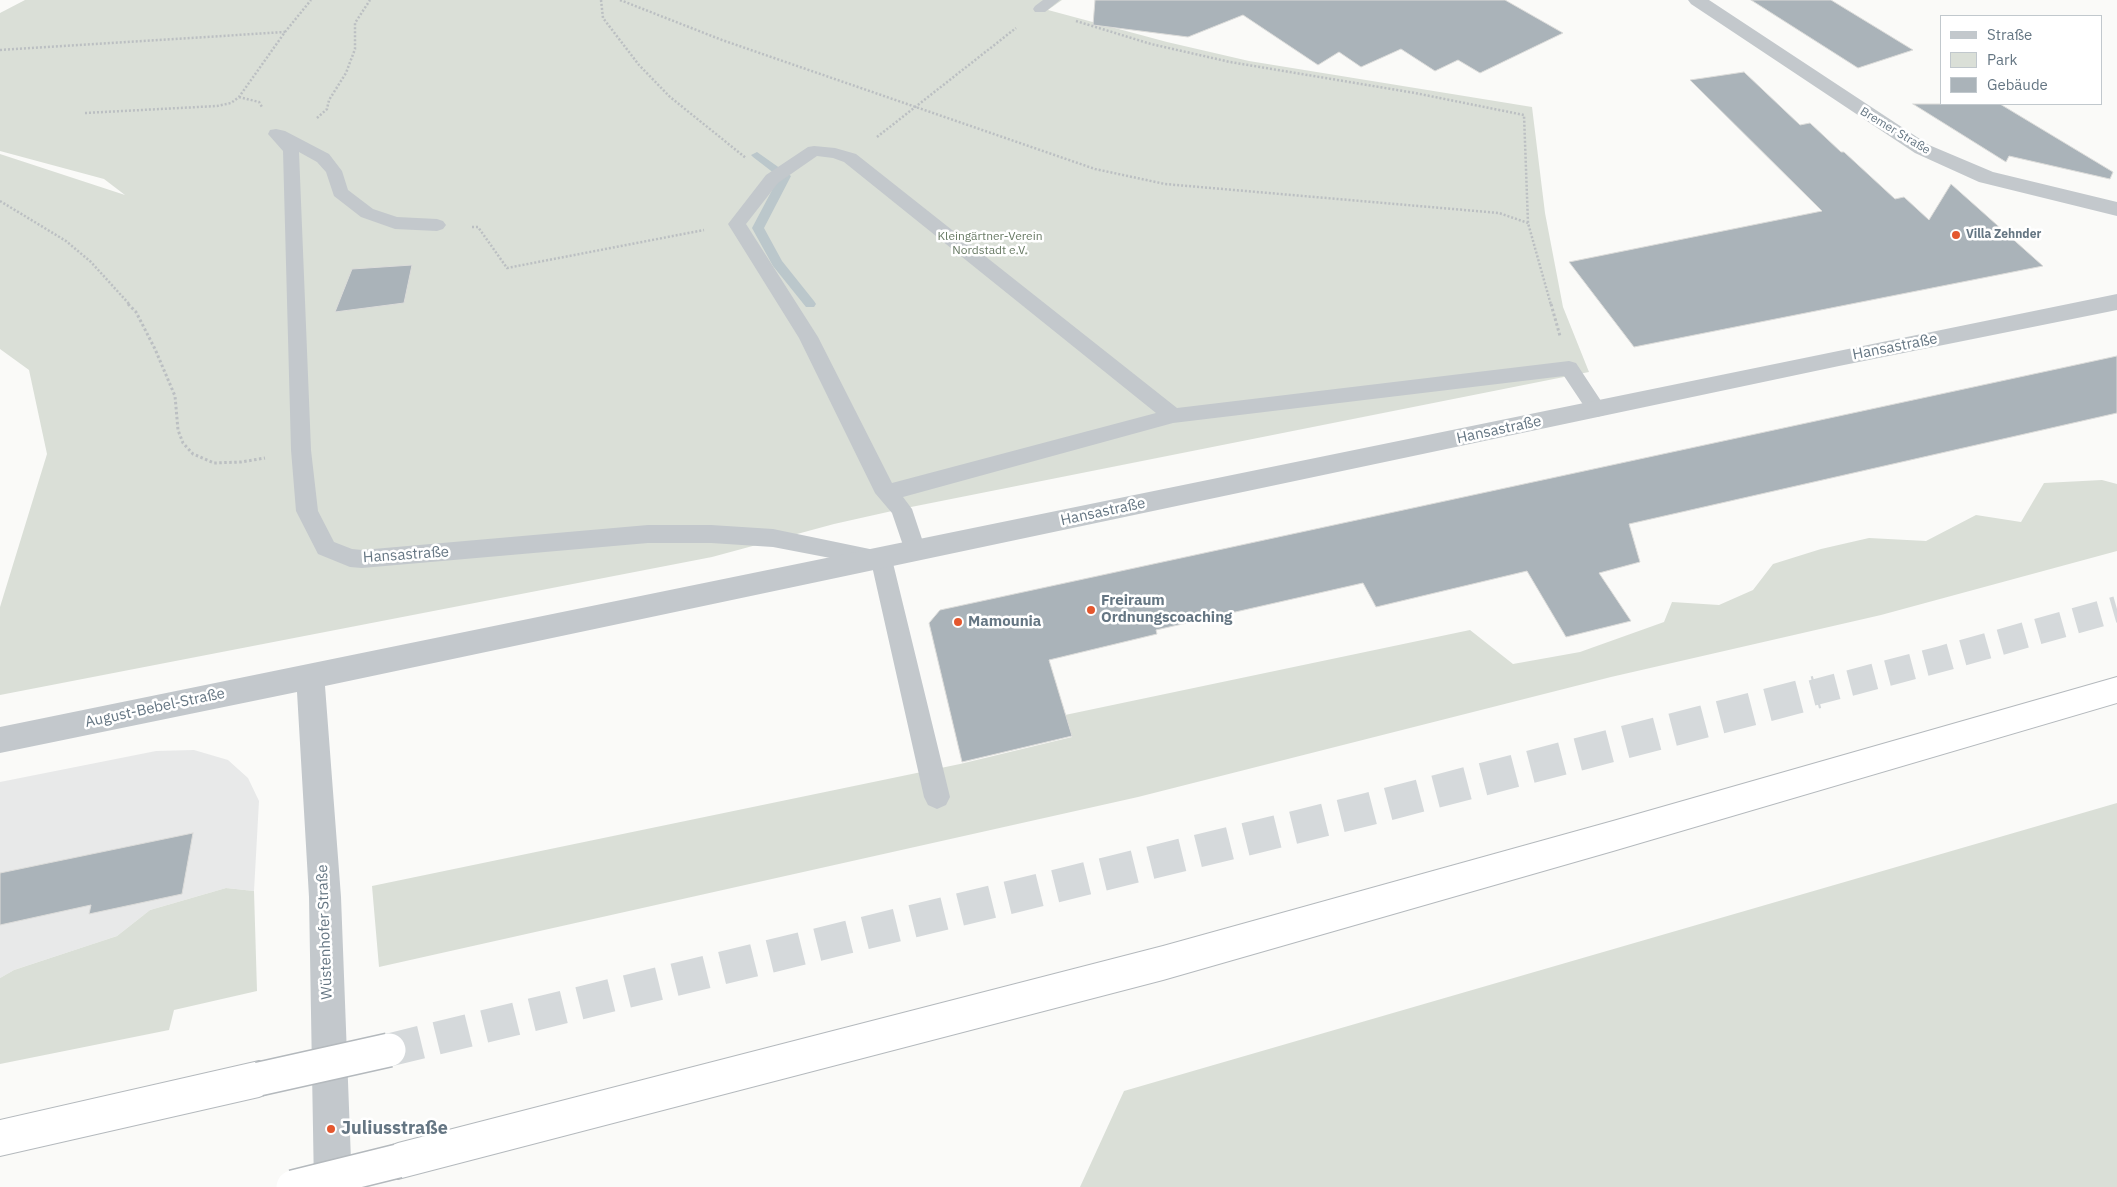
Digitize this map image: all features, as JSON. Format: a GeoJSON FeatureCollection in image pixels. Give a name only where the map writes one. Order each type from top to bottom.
{"type":"FeatureCollection","features":[{"type":"Feature","properties":{"kind":"highway"},"geometry":{"type":"LineString","coordinates":[[293,1187],[1163,963],[1613,836],[2117,690]]}},
{"type":"Feature","properties":{"kind":"highway"},"geometry":{"type":"LineString","coordinates":[[0,1138],[389,1050]]}},
{"type":"Feature","properties":{"kind":"street","name":"Bremer Straße"},"geometry":{"type":"LineString","coordinates":[[1697,0],[1922,149],[1986,177],[2117,209]]}},
{"type":"Feature","properties":{"kind":"street","name":"Hansastraße"},"geometry":{"type":"LineString","coordinates":[[310,676],[881,559],[1839,358],[2117,302]]}},
{"type":"Feature","properties":{"kind":"street","name":"August-Bebel-Straße"},"geometry":{"type":"LineString","coordinates":[[0,740],[310,676]]}},
{"type":"Feature","properties":{"kind":"street","name":"Wüstenhofer Straße"},"geometry":{"type":"LineString","coordinates":[[310,676],[325,897],[333,1187]]}},
{"type":"Feature","properties":{"kind":"lane"},"geometry":{"type":"LineString","coordinates":[[1040,9],[1053,0]]}},
{"type":"Feature","properties":{"kind":"lane"},"geometry":{"type":"LineString","coordinates":[[276,134],[323,158],[334,171],[340,192],[367,213],[395,223],[437,226]]}},
{"type":"Feature","properties":{"kind":"lane","name":"Hansastraße"},"geometry":{"type":"LineString","coordinates":[[276,134],[291,150],[302,450],[307,511],[326,548],[350,558],[362,559],[648,534],[693,534],[773,538],[881,559]]}},
{"type":"Feature","properties":{"kind":"lane"},"geometry":{"type":"LineString","coordinates":[[914,551],[901,509],[886,493],[808,337],[737,224],[777,174],[814,151],[834,153],[850,158],[1173,416]]}},
{"type":"Feature","properties":{"kind":"lane"},"geometry":{"type":"LineString","coordinates":[[886,493],[1173,416],[1569,368],[1597,410]]}},
{"type":"Feature","properties":{"kind":"lane"},"geometry":{"type":"LineString","coordinates":[[881,559],[937,797]]}},
{"type":"Feature","properties":{"kind":"path"},"geometry":{"type":"LineString","coordinates":[[85,113],[217,106],[230,103],[239,97],[285,32],[311,0]]}},
{"type":"Feature","properties":{"kind":"path"},"geometry":{"type":"LineString","coordinates":[[276,134],[316,119],[327,109],[328,100],[346,73],[354,49],[355,23],[370,0]]}},
{"type":"Feature","properties":{"kind":"path"},"geometry":{"type":"LineString","coordinates":[[601,0],[602,18],[639,65],[670,96],[777,174]]}},
{"type":"Feature","properties":{"kind":"path"},"geometry":{"type":"LineString","coordinates":[[620,0],[722,40],[1095,169],[1165,184],[1499,212],[1528,223]]}},
{"type":"Feature","properties":{"kind":"path"},"geometry":{"type":"LineString","coordinates":[[1040,9],[1151,44],[1230,62],[1415,92],[1499,108],[1524,115],[1528,223],[1569,368]]}},
{"type":"Feature","properties":{"kind":"path"},"geometry":{"type":"LineString","coordinates":[[871,142],[917,108],[1021,23]]}},
{"type":"Feature","properties":{"kind":"path"},"geometry":{"type":"LineString","coordinates":[[0,50],[285,32]]}},
{"type":"Feature","properties":{"kind":"path"},"geometry":{"type":"LineString","coordinates":[[0,201],[66,240],[91,262],[136,312],[156,349],[175,396],[178,430],[183,444],[193,454],[214,463],[241,462],[302,450]]}},
{"type":"Feature","properties":{"kind":"path"},"geometry":{"type":"LineString","coordinates":[[437,226],[478,227],[507,268],[737,224]]}},
{"type":"Feature","properties":{"kind":"shaded area"},"geometry":{"type":"Polygon","coordinates":[[[194,750],[228,760],[248,778],[259,801],[254,891],[226,888],[150,910],[117,936],[14,970],[0,978],[0,782],[156,751],[194,750]]]}},
{"type":"Feature","properties":{"kind":"green space","name":"Kleingärtner-Verein Nordstadt e.V."},"geometry":{"type":"Polygon","coordinates":[[[25,0],[1062,0],[1048,10],[1167,42],[1249,61],[1532,107],[1545,213],[1563,307],[1589,372],[901,509],[834,524],[712,557],[0,695],[0,607],[47,454],[29,370],[0,349],[0,154],[125,195],[104,179],[0,151],[0,13],[25,0]]]}},
{"type":"Feature","properties":{"kind":"green space"},"geometry":{"type":"Polygon","coordinates":[[[2102,480],[2117,484],[2117,551],[1881,615],[1611,677],[1138,797],[379,967],[372,886],[960,764],[1072,737],[1065,715],[1470,630],[1513,664],[1580,652],[1664,622],[1672,602],[1719,605],[1753,590],[1773,564],[1821,549],[1869,538],[1926,541],[1976,515],[2021,522],[2044,483],[2102,480]]]}},
{"type":"Feature","properties":{"kind":"green space"},"geometry":{"type":"Polygon","coordinates":[[[2117,803],[2117,1187],[1080,1187],[1124,1091],[2117,803]]]}},
{"type":"Feature","properties":{"kind":"green space"},"geometry":{"type":"Polygon","coordinates":[[[226,888],[254,891],[257,991],[174,1010],[169,1030],[0,1064],[0,978],[14,970],[117,936],[150,910],[226,888]]]}},
{"type":"Feature","properties":{"kind":"building"},"geometry":{"type":"Polygon","coordinates":[[[1095,0],[1505,0],[1563,33],[1480,73],[1458,60],[1435,71],[1401,49],[1361,67],[1339,52],[1318,65],[1243,15],[1188,37],[1093,25],[1095,0]]]}},
{"type":"Feature","properties":{"kind":"building"},"geometry":{"type":"Polygon","coordinates":[[[1751,0],[1831,0],[1913,50],[1858,68],[1751,0]]]}},
{"type":"Feature","properties":{"kind":"building"},"geometry":{"type":"Polygon","coordinates":[[[1744,72],[1800,125],[1810,123],[1895,199],[1904,197],[1929,220],[1951,184],[2043,266],[1634,347],[1569,262],[1822,211],[1690,80],[1744,72]]]}},
{"type":"Feature","properties":{"kind":"building"},"geometry":{"type":"Polygon","coordinates":[[[1913,104],[2002,105],[2113,172],[2110,179],[2009,156],[2006,162],[1913,104]]]}},
{"type":"Feature","properties":{"kind":"building"},"geometry":{"type":"Polygon","coordinates":[[[412,265],[404,303],[335,312],[352,269],[412,265]]]}},
{"type":"Feature","properties":{"kind":"building"},"geometry":{"type":"Polygon","coordinates":[[[2117,356],[2117,413],[1629,524],[1640,562],[1599,573],[1631,621],[1566,637],[1527,571],[1376,607],[1363,583],[1156,630],[1157,634],[1049,660],[1072,736],[962,762],[929,623],[940,610],[2117,356]]]}},
{"type":"Feature","properties":{"kind":"building"},"geometry":{"type":"Polygon","coordinates":[[[193,833],[182,894],[89,914],[91,905],[0,925],[0,873],[193,833]]]}},
{"type":"Feature","properties":{"kind":"waterway"},"geometry":{"type":"LineString","coordinates":[[757,155],[785,176],[758,228],[777,263],[810,304]]}},
{"type":"Feature","properties":{"kind":"tunnel"},"geometry":{"type":"LineString","coordinates":[[1812,693],[2117,609]]}},
{"type":"Feature","properties":{"kind":"tunnel"},"geometry":{"type":"LineString","coordinates":[[389,1050],[1369,809],[1817,692]]}},
{"type":"Feature","properties":{"kind":"place","name":"Villa Zehnder"},"geometry":{"type":"Point","coordinates":[1956,235]}},
{"type":"Feature","properties":{"kind":"place","name":"Freiraum Ordnungscoaching"},"geometry":{"type":"Point","coordinates":[1091,610]}},
{"type":"Feature","properties":{"kind":"place","name":"Mamounia"},"geometry":{"type":"Point","coordinates":[958,622]}},
{"type":"Feature","properties":{"kind":"place","name":"Juliusstraße"},"geometry":{"type":"Point","coordinates":[331,1129]}}]}
